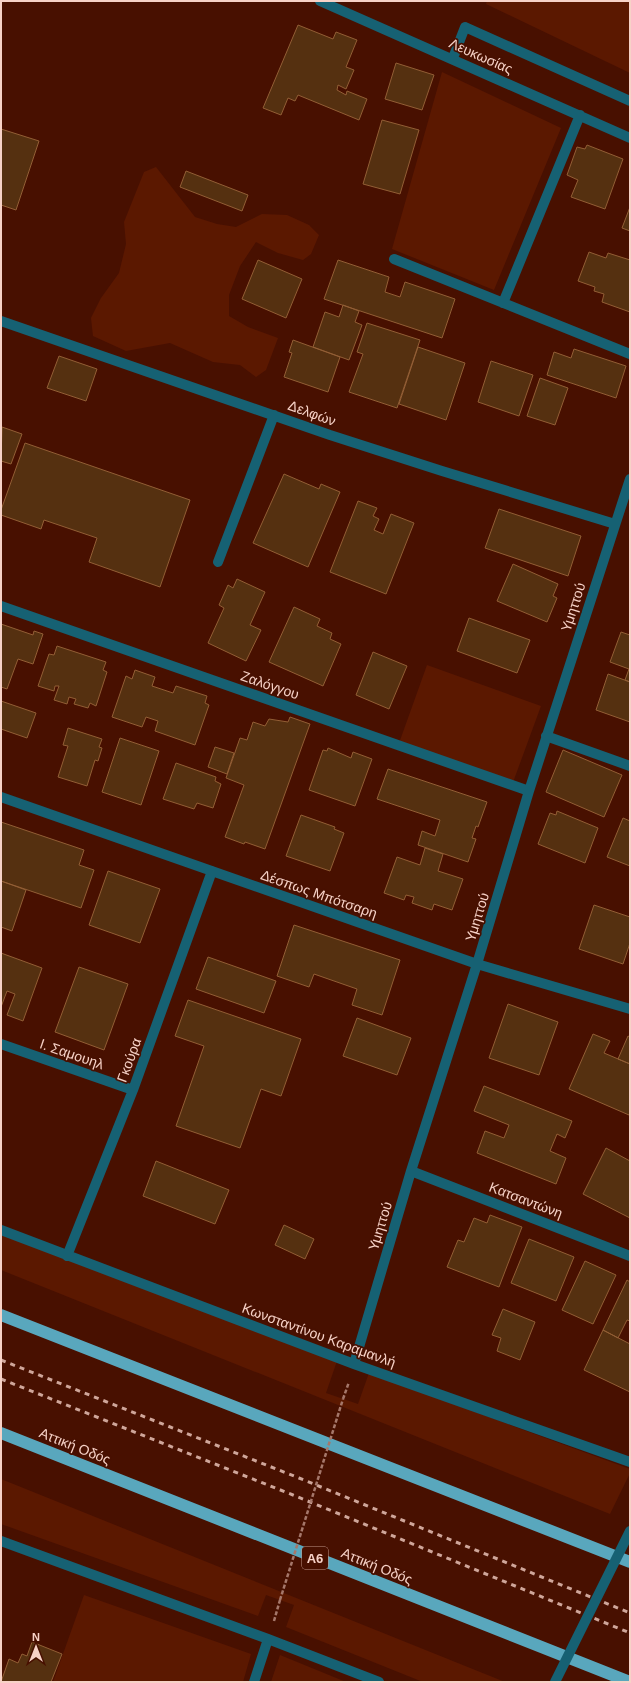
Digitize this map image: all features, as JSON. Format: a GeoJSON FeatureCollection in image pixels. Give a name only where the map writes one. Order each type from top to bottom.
{"type":"FeatureCollection","features":[{"type":"Feature","properties":{"kind":"highway"},"geometry":{"type":"LineString","coordinates":[[1,1315],[630,1562]]}},
{"type":"Feature","properties":{"kind":"highway","name":"Αττική Οδός"},"geometry":{"type":"LineString","coordinates":[[1,1433],[630,1682]]}},
{"type":"Feature","properties":{"kind":"street","name":"Λευκωσίας"},"geometry":{"type":"LineString","coordinates":[[320,1],[453,58],[630,138]]}},
{"type":"Feature","properties":{"kind":"street"},"geometry":{"type":"LineString","coordinates":[[453,58],[466,27],[630,101]]}},
{"type":"Feature","properties":{"kind":"street"},"geometry":{"type":"LineString","coordinates":[[503,303],[580,116]]}},
{"type":"Feature","properties":{"kind":"street"},"geometry":{"type":"LineString","coordinates":[[394,259],[630,354]]}},
{"type":"Feature","properties":{"kind":"street","name":"Δελφών"},"geometry":{"type":"LineString","coordinates":[[1,320],[330,435],[615,524]]}},
{"type":"Feature","properties":{"kind":"street"},"geometry":{"type":"LineString","coordinates":[[218,562],[274,415]]}},
{"type":"Feature","properties":{"kind":"street","name":"Υμηττού"},"geometry":{"type":"LineString","coordinates":[[354,1364],[546,736],[630,479]]}},
{"type":"Feature","properties":{"kind":"street","name":"Ζαλόγγου"},"geometry":{"type":"LineString","coordinates":[[1,606],[529,792]]}},
{"type":"Feature","properties":{"kind":"street"},"geometry":{"type":"LineString","coordinates":[[546,736],[630,766]]}},
{"type":"Feature","properties":{"kind":"street","name":"Δέσπως Μπότσαρη"},"geometry":{"type":"LineString","coordinates":[[1,797],[477,964],[630,1009]]}},
{"type":"Feature","properties":{"kind":"street","name":"Γκούρα"},"geometry":{"type":"LineString","coordinates":[[67,1256],[133,1090],[212,871]]}},
{"type":"Feature","properties":{"kind":"street","name":"Ι. Σαμουηλ"},"geometry":{"type":"LineString","coordinates":[[1,1044],[133,1090]]}},
{"type":"Feature","properties":{"kind":"street","name":"Κατσαντώνη"},"geometry":{"type":"LineString","coordinates":[[412,1171],[630,1256]]}},
{"type":"Feature","properties":{"kind":"street","name":"Κωνσταντίνου Καραμανλή"},"geometry":{"type":"LineString","coordinates":[[1,1230],[354,1364],[630,1462]]}},
{"type":"Feature","properties":{"kind":"street"},"geometry":{"type":"LineString","coordinates":[[555,1682],[630,1531]]}},
{"type":"Feature","properties":{"kind":"street"},"geometry":{"type":"LineString","coordinates":[[1,1541],[268,1639],[379,1682]]}},
{"type":"Feature","properties":{"kind":"street"},"geometry":{"type":"LineString","coordinates":[[254,1682],[268,1639]]}},
{"type":"Feature","properties":{"kind":"path"},"geometry":{"type":"LineString","coordinates":[[280,1600],[343,1399]]}},
{"type":"Feature","properties":{"kind":"shaded area"},"geometry":{"type":"Polygon","coordinates":[[[487,1],[630,1],[630,73],[486,4],[487,1]]]}},
{"type":"Feature","properties":{"kind":"shaded area"},"geometry":{"type":"Polygon","coordinates":[[[442,72],[561,128],[494,290],[392,249],[442,72]]]}},
{"type":"Feature","properties":{"kind":"shaded area"},"geometry":{"type":"Polygon","coordinates":[[[156,167],[195,217],[217,224],[236,227],[262,214],[287,215],[309,225],[319,235],[311,254],[303,260],[278,253],[256,242],[240,266],[229,295],[229,316],[248,327],[278,338],[266,370],[256,377],[240,365],[213,362],[170,343],[126,351],[93,336],[91,318],[101,298],[119,273],[126,244],[124,222],[144,172],[156,167]]]}},
{"type":"Feature","properties":{"kind":"shaded area"},"geometry":{"type":"Polygon","coordinates":[[[427,665],[541,706],[512,785],[398,746],[427,665]]]}},
{"type":"Feature","properties":{"kind":"shaded area"},"geometry":{"type":"Polygon","coordinates":[[[1,1234],[337,1361],[326,1393],[358,1404],[369,1373],[630,1469],[630,1473],[610,1514],[1,1270],[1,1234]]]}},
{"type":"Feature","properties":{"kind":"shaded area"},"geometry":{"type":"Polygon","coordinates":[[[1,1479],[505,1682],[423,1682],[286,1627],[294,1605],[266,1595],[258,1616],[1,1524],[1,1479]]]}},
{"type":"Feature","properties":{"kind":"shaded area"},"geometry":{"type":"Polygon","coordinates":[[[84,1595],[251,1654],[243,1682],[53,1682],[84,1595]]]}},
{"type":"Feature","properties":{"kind":"shaded area"},"geometry":{"type":"Polygon","coordinates":[[[280,1655],[346,1682],[271,1682],[280,1655]]]}},
{"type":"Feature","properties":{"kind":"building"},"geometry":{"type":"Polygon","coordinates":[[[298,25],[333,39],[336,32],[357,40],[346,67],[354,70],[346,89],[338,85],[337,90],[346,95],[347,91],[367,99],[359,120],[298,95],[295,101],[288,98],[281,115],[263,108],[298,25]]]}},
{"type":"Feature","properties":{"kind":"building"},"geometry":{"type":"Polygon","coordinates":[[[396,63],[434,75],[422,110],[385,99],[396,63]]]}},
{"type":"Feature","properties":{"kind":"building"},"geometry":{"type":"Polygon","coordinates":[[[382,120],[419,130],[400,194],[363,184],[382,120]]]}},
{"type":"Feature","properties":{"kind":"building"},"geometry":{"type":"Polygon","coordinates":[[[1,129],[39,141],[16,210],[1,205],[1,129]]]}},
{"type":"Feature","properties":{"kind":"building"},"geometry":{"type":"Polygon","coordinates":[[[587,145],[623,159],[605,209],[571,197],[578,180],[567,175],[577,147],[585,149],[587,145]]]}},
{"type":"Feature","properties":{"kind":"building"},"geometry":{"type":"Polygon","coordinates":[[[186,171],[248,195],[242,211],[180,187],[186,171]]]}},
{"type":"Feature","properties":{"kind":"building"},"geometry":{"type":"Polygon","coordinates":[[[630,207],[630,231],[622,228],[630,207]]]}},
{"type":"Feature","properties":{"kind":"building"},"geometry":{"type":"Polygon","coordinates":[[[589,252],[606,258],[608,253],[630,260],[630,312],[602,302],[604,294],[594,291],[595,287],[578,281],[589,252]]]}},
{"type":"Feature","properties":{"kind":"building"},"geometry":{"type":"Polygon","coordinates":[[[258,260],[302,279],[286,318],[242,299],[258,260]]]}},
{"type":"Feature","properties":{"kind":"building"},"geometry":{"type":"Polygon","coordinates":[[[338,260],[389,277],[385,292],[400,297],[405,282],[455,299],[442,338],[324,299],[338,260]]]}},
{"type":"Feature","properties":{"kind":"building"},"geometry":{"type":"Polygon","coordinates":[[[343,305],[359,311],[355,322],[362,325],[349,360],[313,347],[325,312],[339,317],[343,305]]]}},
{"type":"Feature","properties":{"kind":"building"},"geometry":{"type":"Polygon","coordinates":[[[367,323],[420,340],[397,408],[349,392],[363,354],[357,352],[367,323]]]}},
{"type":"Feature","properties":{"kind":"building"},"geometry":{"type":"Polygon","coordinates":[[[293,340],[340,357],[328,392],[284,377],[292,353],[289,352],[293,340]]]}},
{"type":"Feature","properties":{"kind":"building"},"geometry":{"type":"Polygon","coordinates":[[[418,347],[465,363],[446,420],[399,404],[418,347]]]}},
{"type":"Feature","properties":{"kind":"building"},"geometry":{"type":"Polygon","coordinates":[[[574,349],[626,366],[616,398],[547,375],[554,352],[571,358],[574,349]]]}},
{"type":"Feature","properties":{"kind":"building"},"geometry":{"type":"Polygon","coordinates":[[[59,356],[97,369],[86,401],[47,388],[59,356]]]}},
{"type":"Feature","properties":{"kind":"building"},"geometry":{"type":"Polygon","coordinates":[[[491,361],[533,375],[519,416],[478,402],[491,361]]]}},
{"type":"Feature","properties":{"kind":"building"},"geometry":{"type":"Polygon","coordinates":[[[540,378],[568,388],[555,425],[527,416],[540,378]]]}},
{"type":"Feature","properties":{"kind":"building"},"geometry":{"type":"Polygon","coordinates":[[[2,427],[22,434],[11,464],[1,461],[2,427]]]}},
{"type":"Feature","properties":{"kind":"building"},"geometry":{"type":"Polygon","coordinates":[[[25,443],[190,500],[160,587],[89,562],[97,538],[44,520],[41,529],[1,515],[1,510],[25,443]]]}},
{"type":"Feature","properties":{"kind":"building"},"geometry":{"type":"Polygon","coordinates":[[[284,474],[319,489],[321,484],[340,492],[308,567],[253,543],[284,474]]]}},
{"type":"Feature","properties":{"kind":"building"},"geometry":{"type":"Polygon","coordinates":[[[358,501],[377,508],[373,516],[379,519],[374,530],[383,534],[391,514],[414,523],[386,594],[330,572],[358,501]]]}},
{"type":"Feature","properties":{"kind":"building"},"geometry":{"type":"Polygon","coordinates":[[[499,509],[581,536],[568,576],[485,548],[499,509]]]}},
{"type":"Feature","properties":{"kind":"building"},"geometry":{"type":"Polygon","coordinates":[[[513,564],[558,584],[553,596],[557,598],[547,622],[497,601],[513,564]]]}},
{"type":"Feature","properties":{"kind":"building"},"geometry":{"type":"Polygon","coordinates":[[[237,579],[265,592],[250,625],[261,630],[246,661],[208,643],[224,608],[219,605],[228,585],[233,588],[237,579]]]}},
{"type":"Feature","properties":{"kind":"building"},"geometry":{"type":"Polygon","coordinates":[[[294,607],[320,619],[317,626],[332,633],[330,639],[341,644],[323,686],[269,662],[294,607]]]}},
{"type":"Feature","properties":{"kind":"building"},"geometry":{"type":"Polygon","coordinates":[[[469,618],[530,640],[517,673],[457,651],[469,618]]]}},
{"type":"Feature","properties":{"kind":"building"},"geometry":{"type":"Polygon","coordinates":[[[1,624],[33,635],[34,631],[43,634],[33,664],[18,659],[7,689],[1,687],[1,624]]]}},
{"type":"Feature","properties":{"kind":"building"},"geometry":{"type":"Polygon","coordinates":[[[621,632],[630,635],[630,682],[625,680],[629,669],[610,662],[621,632]]]}},
{"type":"Feature","properties":{"kind":"building"},"geometry":{"type":"Polygon","coordinates":[[[57,646],[106,662],[103,670],[107,672],[96,706],[90,703],[88,708],[74,704],[76,699],[69,697],[67,704],[54,700],[59,686],[55,686],[54,691],[38,686],[49,654],[54,655],[57,646]]]}},
{"type":"Feature","properties":{"kind":"building"},"geometry":{"type":"Polygon","coordinates":[[[373,652],[407,666],[389,709],[356,695],[373,652]]]}},
{"type":"Feature","properties":{"kind":"building"},"geometry":{"type":"Polygon","coordinates":[[[135,670],[155,677],[152,686],[173,693],[176,686],[207,696],[205,703],[209,705],[195,745],[155,731],[158,721],[146,717],[142,727],[112,717],[126,676],[132,679],[135,670]]]}},
{"type":"Feature","properties":{"kind":"building"},"geometry":{"type":"Polygon","coordinates":[[[608,674],[630,682],[630,722],[596,710],[608,674]]]}},
{"type":"Feature","properties":{"kind":"building"},"geometry":{"type":"Polygon","coordinates":[[[1,701],[36,713],[27,738],[1,729],[1,701]]]}},
{"type":"Feature","properties":{"kind":"building"},"geometry":{"type":"Polygon","coordinates":[[[290,717],[310,724],[265,849],[245,842],[244,844],[225,837],[244,785],[226,778],[240,738],[247,740],[253,722],[265,726],[269,719],[288,722],[290,717]]]}},
{"type":"Feature","properties":{"kind":"building"},"geometry":{"type":"Polygon","coordinates":[[[68,728],[102,739],[99,747],[102,748],[98,761],[95,760],[87,786],[58,777],[68,746],[63,745],[68,728]]]}},
{"type":"Feature","properties":{"kind":"building"},"geometry":{"type":"Polygon","coordinates":[[[120,738],[159,751],[141,805],[102,792],[120,738]]]}},
{"type":"Feature","properties":{"kind":"building"},"geometry":{"type":"Polygon","coordinates":[[[215,747],[234,753],[227,774],[208,767],[215,747]]]}},
{"type":"Feature","properties":{"kind":"building"},"geometry":{"type":"Polygon","coordinates":[[[328,748],[351,758],[353,752],[372,759],[355,806],[309,790],[323,750],[327,751],[328,748]]]}},
{"type":"Feature","properties":{"kind":"building"},"geometry":{"type":"Polygon","coordinates":[[[563,750],[622,775],[604,817],[546,792],[563,750]]]}},
{"type":"Feature","properties":{"kind":"building"},"geometry":{"type":"Polygon","coordinates":[[[176,763],[216,777],[215,781],[221,784],[213,808],[197,803],[194,809],[163,799],[176,763]]]}},
{"type":"Feature","properties":{"kind":"building"},"geometry":{"type":"Polygon","coordinates":[[[388,769],[487,802],[478,827],[476,826],[472,838],[476,839],[468,862],[418,845],[422,831],[435,836],[440,820],[377,799],[388,769]]]}},
{"type":"Feature","properties":{"kind":"building"},"geometry":{"type":"Polygon","coordinates":[[[557,811],[598,828],[585,863],[538,844],[550,813],[556,815],[557,811]]]}},
{"type":"Feature","properties":{"kind":"building"},"geometry":{"type":"Polygon","coordinates":[[[301,815],[335,827],[334,829],[344,833],[330,871],[286,856],[301,815]]]}},
{"type":"Feature","properties":{"kind":"building"},"geometry":{"type":"Polygon","coordinates":[[[623,818],[630,821],[630,866],[607,857],[623,818]]]}},
{"type":"Feature","properties":{"kind":"building"},"geometry":{"type":"Polygon","coordinates":[[[1,822],[84,850],[79,865],[94,870],[81,908],[1,881],[1,822]]]}},
{"type":"Feature","properties":{"kind":"building"},"geometry":{"type":"Polygon","coordinates":[[[425,848],[443,854],[438,871],[463,879],[452,910],[434,904],[432,910],[412,903],[414,897],[406,895],[404,900],[384,893],[397,857],[420,865],[425,848]]]}},
{"type":"Feature","properties":{"kind":"building"},"geometry":{"type":"Polygon","coordinates":[[[108,871],[160,889],[140,943],[89,925],[108,871]]]}},
{"type":"Feature","properties":{"kind":"building"},"geometry":{"type":"Polygon","coordinates":[[[1,881],[26,890],[12,931],[1,927],[1,881]]]}},
{"type":"Feature","properties":{"kind":"building"},"geometry":{"type":"Polygon","coordinates":[[[594,905],[630,917],[630,943],[623,964],[579,949],[594,905]]]}},
{"type":"Feature","properties":{"kind":"building"},"geometry":{"type":"Polygon","coordinates":[[[294,925],[400,960],[382,1015],[352,1005],[357,989],[314,974],[309,987],[277,976],[294,925]]]}},
{"type":"Feature","properties":{"kind":"building"},"geometry":{"type":"Polygon","coordinates":[[[1,953],[42,968],[23,1021],[7,1015],[15,994],[7,991],[1,1007],[1,953]]]}},
{"type":"Feature","properties":{"kind":"building"},"geometry":{"type":"Polygon","coordinates":[[[208,957],[276,981],[264,1013],[196,989],[208,957]]]}},
{"type":"Feature","properties":{"kind":"building"},"geometry":{"type":"Polygon","coordinates":[[[79,967],[128,984],[104,1050],[55,1032],[79,967]]]}},
{"type":"Feature","properties":{"kind":"building"},"geometry":{"type":"Polygon","coordinates":[[[188,1000],[301,1039],[281,1096],[261,1089],[240,1148],[176,1126],[204,1046],[175,1036],[188,1000]]]}},
{"type":"Feature","properties":{"kind":"building"},"geometry":{"type":"Polygon","coordinates":[[[508,1004],[558,1022],[539,1075],[489,1058],[508,1004]]]}},
{"type":"Feature","properties":{"kind":"building"},"geometry":{"type":"Polygon","coordinates":[[[357,1018],[411,1038],[397,1075],[343,1056],[357,1018]]]}},
{"type":"Feature","properties":{"kind":"building"},"geometry":{"type":"Polygon","coordinates":[[[593,1034],[610,1041],[604,1053],[630,1064],[629,1115],[569,1089],[593,1034]]]}},
{"type":"Feature","properties":{"kind":"building"},"geometry":{"type":"Polygon","coordinates":[[[628,1036],[630,1037],[630,1064],[618,1059],[628,1036]]]}},
{"type":"Feature","properties":{"kind":"building"},"geometry":{"type":"Polygon","coordinates":[[[484,1086],[572,1121],[565,1138],[557,1134],[550,1151],[566,1158],[556,1184],[477,1153],[485,1131],[504,1138],[509,1125],[474,1111],[484,1086]]]}},
{"type":"Feature","properties":{"kind":"building"},"geometry":{"type":"Polygon","coordinates":[[[606,1148],[630,1161],[630,1218],[583,1194],[606,1148]]]}},
{"type":"Feature","properties":{"kind":"building"},"geometry":{"type":"Polygon","coordinates":[[[156,1161],[229,1190],[215,1224],[143,1196],[156,1161]]]}},
{"type":"Feature","properties":{"kind":"building"},"geometry":{"type":"Polygon","coordinates":[[[490,1215],[522,1227],[499,1287],[447,1267],[458,1240],[464,1242],[474,1218],[487,1223],[490,1215]]]}},
{"type":"Feature","properties":{"kind":"building"},"geometry":{"type":"Polygon","coordinates":[[[284,1225],[314,1239],[305,1259],[275,1245],[284,1225]]]}},
{"type":"Feature","properties":{"kind":"building"},"geometry":{"type":"Polygon","coordinates":[[[529,1239],[574,1257],[556,1301],[511,1283],[529,1239]]]}},
{"type":"Feature","properties":{"kind":"building"},"geometry":{"type":"Polygon","coordinates":[[[585,1261],[616,1275],[593,1324],[562,1310],[585,1261]]]}},
{"type":"Feature","properties":{"kind":"building"},"geometry":{"type":"Polygon","coordinates":[[[627,1280],[630,1282],[630,1321],[627,1320],[618,1338],[603,1330],[627,1280]]]}},
{"type":"Feature","properties":{"kind":"building"},"geometry":{"type":"Polygon","coordinates":[[[503,1309],[535,1322],[520,1360],[497,1351],[501,1338],[492,1335],[503,1309]]]}},
{"type":"Feature","properties":{"kind":"building"},"geometry":{"type":"Polygon","coordinates":[[[603,1330],[630,1344],[630,1392],[584,1370],[603,1330]]]}},
{"type":"Feature","properties":{"kind":"building"},"geometry":{"type":"Polygon","coordinates":[[[32,1642],[62,1654],[51,1682],[1,1682],[9,1659],[18,1663],[22,1654],[27,1656],[32,1642]]]}},
{"type":"Feature","properties":{"kind":"railway"},"geometry":{"type":"LineString","coordinates":[[1,1360],[299,1478],[630,1613]]}},
{"type":"Feature","properties":{"kind":"railway"},"geometry":{"type":"LineString","coordinates":[[1,1379],[293,1495],[630,1633]]}}]}
